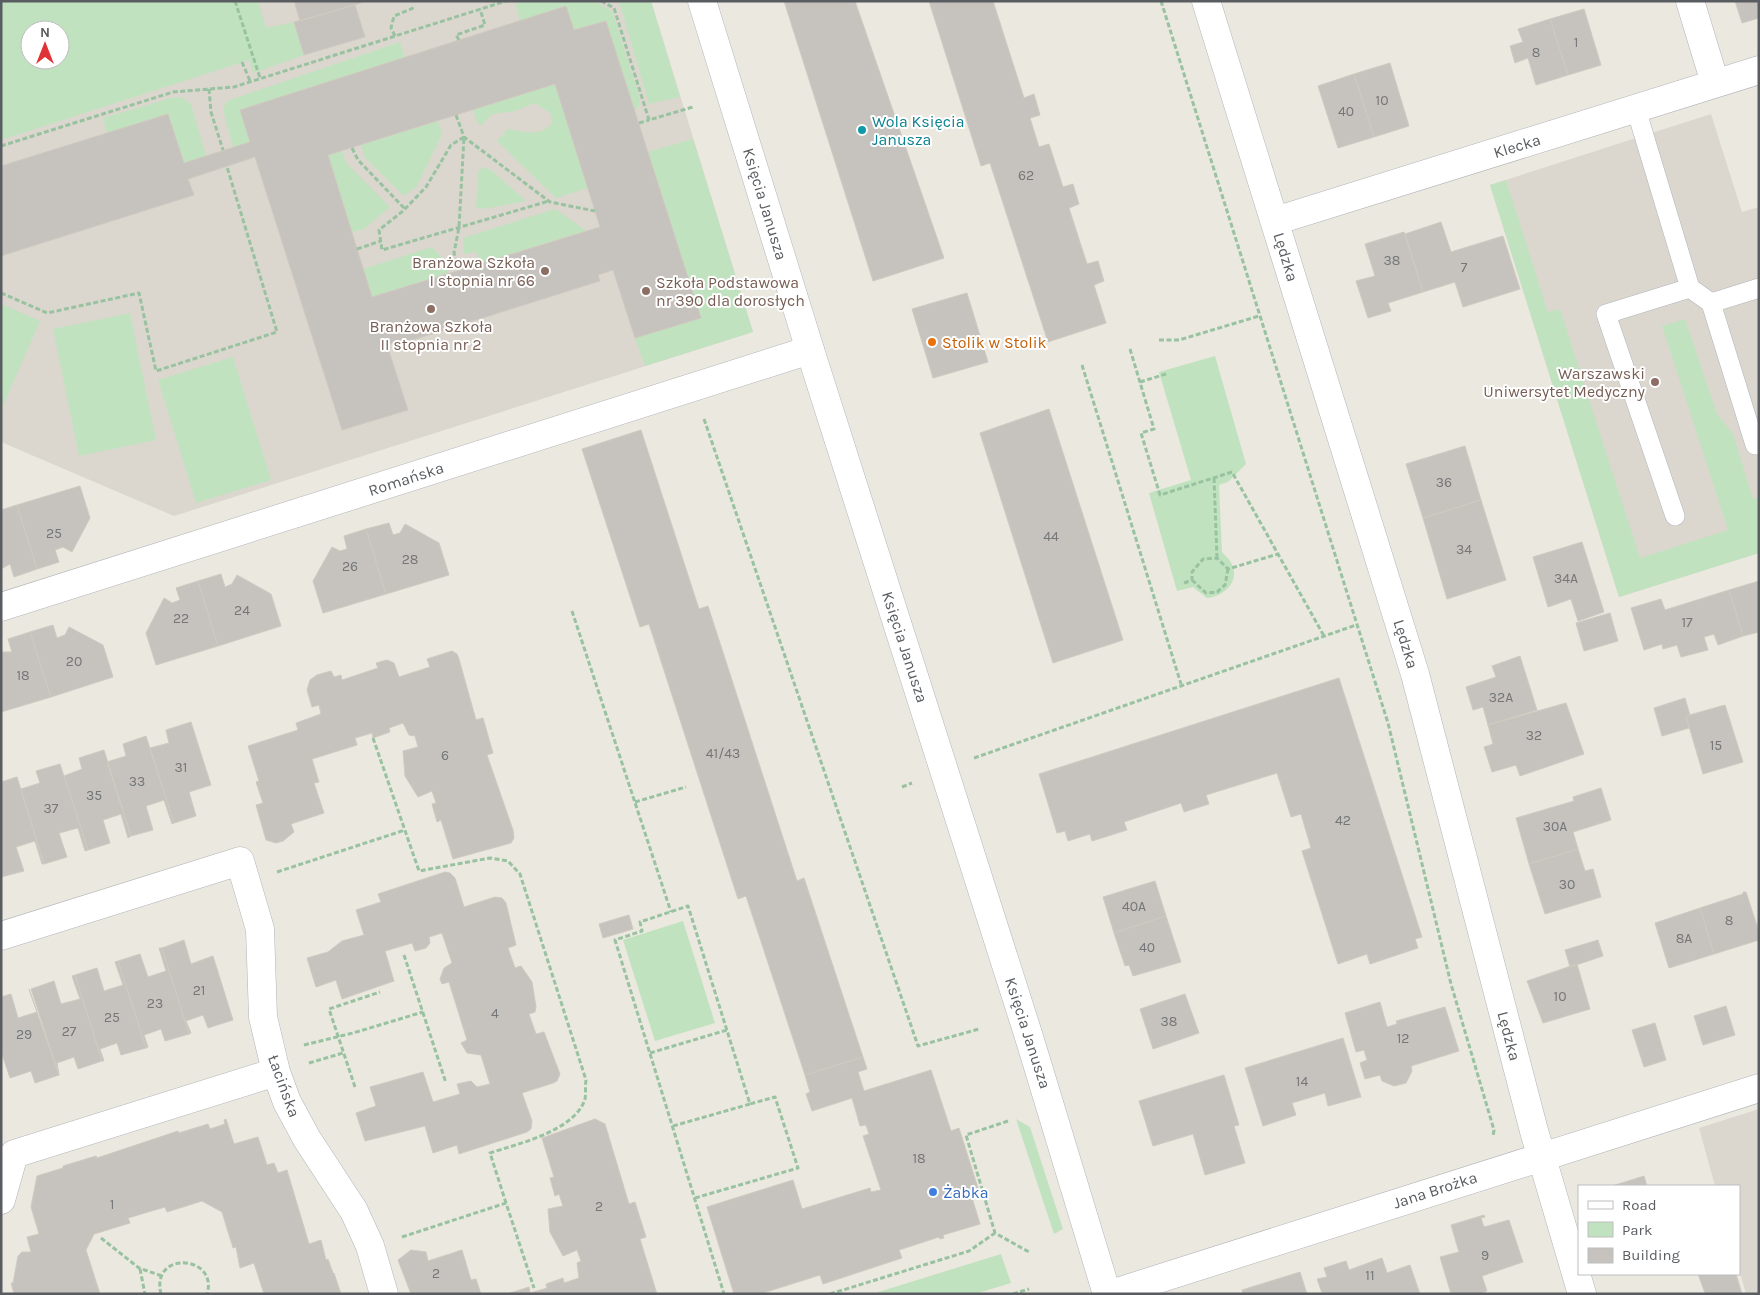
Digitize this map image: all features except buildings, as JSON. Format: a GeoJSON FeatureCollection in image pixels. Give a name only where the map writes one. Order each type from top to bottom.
{"type":"FeatureCollection","features":[{"type":"Feature","properties":{"kind":"street","name":"Księcia Janusza"},"geometry":{"type":"LineString","coordinates":[[702,1],[810,350],[1032,1046],[1107,1294]]}},
{"type":"Feature","properties":{"kind":"street","name":"Lędzka"},"geometry":{"type":"LineString","coordinates":[[1206,1],[1415,674],[1541,1156],[1582,1294]]}},
{"type":"Feature","properties":{"kind":"street"},"geometry":{"type":"LineString","coordinates":[[1690,1],[1715,83]]}},
{"type":"Feature","properties":{"kind":"street","name":"Klecka"},"geometry":{"type":"LineString","coordinates":[[1275,221],[1759,70]]}},
{"type":"Feature","properties":{"kind":"street","name":"Romańska"},"geometry":{"type":"LineString","coordinates":[[1,607],[810,350]]}},
{"type":"Feature","properties":{"kind":"street"},"geometry":{"type":"LineString","coordinates":[[1,936],[243,872]]}},
{"type":"Feature","properties":{"kind":"street","name":"Łacińska"},"geometry":{"type":"LineString","coordinates":[[243,872],[260,929],[263,1017],[276,1072],[295,1117],[354,1210],[370,1246],[384,1294]]}},
{"type":"Feature","properties":{"kind":"street"},"geometry":{"type":"LineString","coordinates":[[1,1200],[8,1152],[276,1072]]}},
{"type":"Feature","properties":{"kind":"street","name":"Jana Brożka"},"geometry":{"type":"LineString","coordinates":[[1111,1294],[1759,1088]]}},
{"type":"Feature","properties":{"kind":"lane"},"geometry":{"type":"LineString","coordinates":[[1636,109],[1690,288],[1712,303],[1754,445],[1759,444]]}},
{"type":"Feature","properties":{"kind":"lane"},"geometry":{"type":"LineString","coordinates":[[1675,516],[1606,314],[1690,288]]}},
{"type":"Feature","properties":{"kind":"lane"},"geometry":{"type":"LineString","coordinates":[[1712,303],[1759,288]]}},
{"type":"Feature","properties":{"kind":"path"},"geometry":{"type":"LineString","coordinates":[[235,1],[260,78]]}},
{"type":"Feature","properties":{"kind":"path"},"geometry":{"type":"LineString","coordinates":[[1,146],[173,92],[234,87],[506,1]]}},
{"type":"Feature","properties":{"kind":"path"},"geometry":{"type":"LineString","coordinates":[[601,1],[614,8]]}},
{"type":"Feature","properties":{"kind":"path"},"geometry":{"type":"LineString","coordinates":[[612,1],[649,120]]}},
{"type":"Feature","properties":{"kind":"path"},"geometry":{"type":"LineString","coordinates":[[1160,1],[1388,723],[1451,984],[1494,1130],[1492,1144],[1500,1170]]}},
{"type":"Feature","properties":{"kind":"path"},"geometry":{"type":"LineString","coordinates":[[395,36],[391,28],[394,16],[416,7]]}},
{"type":"Feature","properties":{"kind":"path"},"geometry":{"type":"LineString","coordinates":[[459,40],[456,35],[485,25],[480,9]]}},
{"type":"Feature","properties":{"kind":"path"},"geometry":{"type":"LineString","coordinates":[[242,62],[250,81]]}},
{"type":"Feature","properties":{"kind":"path"},"geometry":{"type":"LineString","coordinates":[[208,89],[211,112],[223,150]]}},
{"type":"Feature","properties":{"kind":"path"},"geometry":{"type":"LineString","coordinates":[[639,123],[693,107]]}},
{"type":"Feature","properties":{"kind":"path"},"geometry":{"type":"LineString","coordinates":[[456,115],[464,137],[459,228],[454,253],[459,270]]}},
{"type":"Feature","properties":{"kind":"path"},"geometry":{"type":"LineString","coordinates":[[464,137],[549,201],[595,211]]}},
{"type":"Feature","properties":{"kind":"path"},"geometry":{"type":"LineString","coordinates":[[464,137],[451,145],[426,187],[405,209],[379,230],[382,250],[549,201]]}},
{"type":"Feature","properties":{"kind":"path"},"geometry":{"type":"LineString","coordinates":[[352,148],[358,160],[405,209]]}},
{"type":"Feature","properties":{"kind":"path"},"geometry":{"type":"LineString","coordinates":[[1,293],[47,313],[139,293],[156,371],[277,332],[227,166]]}},
{"type":"Feature","properties":{"kind":"path"},"geometry":{"type":"LineString","coordinates":[[357,249],[381,241]]}},
{"type":"Feature","properties":{"kind":"path"},"geometry":{"type":"LineString","coordinates":[[1160,340],[1179,340],[1259,316]]}},
{"type":"Feature","properties":{"kind":"path"},"geometry":{"type":"LineString","coordinates":[[1130,349],[1154,429],[1141,433],[1160,495],[1232,472],[1324,636]]}},
{"type":"Feature","properties":{"kind":"path"},"geometry":{"type":"LineString","coordinates":[[1082,365],[1181,684]]}},
{"type":"Feature","properties":{"kind":"path"},"geometry":{"type":"LineString","coordinates":[[1140,382],[1166,374]]}},
{"type":"Feature","properties":{"kind":"path"},"geometry":{"type":"LineString","coordinates":[[694,388],[918,1046],[980,1029]]}},
{"type":"Feature","properties":{"kind":"path"},"geometry":{"type":"LineString","coordinates":[[1214,478],[1217,558],[1228,569]]}},
{"type":"Feature","properties":{"kind":"path"},"geometry":{"type":"LineString","coordinates":[[1228,569],[1278,554]]}},
{"type":"Feature","properties":{"kind":"path"},"geometry":{"type":"LineString","coordinates":[[1217,558],[1203,559],[1192,572],[1192,580],[1206,594],[1217,592],[1226,585],[1228,569]]}},
{"type":"Feature","properties":{"kind":"path"},"geometry":{"type":"LineString","coordinates":[[1184,583],[1192,580]]}},
{"type":"Feature","properties":{"kind":"path"},"geometry":{"type":"LineString","coordinates":[[572,611],[671,912]]}},
{"type":"Feature","properties":{"kind":"path"},"geometry":{"type":"LineString","coordinates":[[902,787],[991,750],[1356,624]]}},
{"type":"Feature","properties":{"kind":"path"},"geometry":{"type":"LineString","coordinates":[[372,738],[419,871],[490,858],[508,861],[520,874],[586,1080],[585,1100],[572,1118],[545,1135],[490,1153],[534,1288]]}},
{"type":"Feature","properties":{"kind":"path"},"geometry":{"type":"LineString","coordinates":[[635,802],[686,787]]}},
{"type":"Feature","properties":{"kind":"path"},"geometry":{"type":"LineString","coordinates":[[243,872],[405,830]]}},
{"type":"Feature","properties":{"kind":"path"},"geometry":{"type":"LineString","coordinates":[[724,1294],[615,940],[642,931],[640,922],[688,906],[750,1104]]}},
{"type":"Feature","properties":{"kind":"path"},"geometry":{"type":"LineString","coordinates":[[404,955],[446,1083]]}},
{"type":"Feature","properties":{"kind":"path"},"geometry":{"type":"LineString","coordinates":[[355,1088],[329,1009],[380,992]]}},
{"type":"Feature","properties":{"kind":"path"},"geometry":{"type":"LineString","coordinates":[[298,1046],[337,1035],[353,1033],[422,1012]]}},
{"type":"Feature","properties":{"kind":"path"},"geometry":{"type":"LineString","coordinates":[[650,1053],[726,1030]]}},
{"type":"Feature","properties":{"kind":"path"},"geometry":{"type":"LineString","coordinates":[[304,1064],[343,1053]]}},
{"type":"Feature","properties":{"kind":"path"},"geometry":{"type":"LineString","coordinates":[[673,1126],[775,1097],[798,1168],[695,1198]]}},
{"type":"Feature","properties":{"kind":"path"},"geometry":{"type":"LineString","coordinates":[[1008,1121],[966,1135],[995,1233],[1029,1252]]}},
{"type":"Feature","properties":{"kind":"path"},"geometry":{"type":"LineString","coordinates":[[370,1246],[506,1203]]}},
{"type":"Feature","properties":{"kind":"path"},"geometry":{"type":"LineString","coordinates":[[830,1294],[969,1251],[995,1233]]}},
{"type":"Feature","properties":{"kind":"path"},"geometry":{"type":"LineString","coordinates":[[101,1238],[140,1268],[162,1276]]}},
{"type":"Feature","properties":{"kind":"path"},"geometry":{"type":"LineString","coordinates":[[161,1294],[159,1286],[162,1276],[169,1266],[180,1262],[192,1263],[202,1270],[207,1280],[206,1294]]}},
{"type":"Feature","properties":{"kind":"path"},"geometry":{"type":"LineString","coordinates":[[140,1268],[145,1294]]}},
{"type":"Feature","properties":{"kind":"path"},"geometry":{"type":"LineString","coordinates":[[1014,1294],[1029,1289]]}},
{"type":"Feature","properties":{"kind":"shaded area"},"geometry":{"type":"Polygon","coordinates":[[[1,1],[651,1],[753,332],[174,516],[1,442],[1,1]]]}},
{"type":"Feature","properties":{"kind":"shaded area","name":"Warszawski Uniwersytet Medyczny"},"geometry":{"type":"Polygon","coordinates":[[[1711,114],[1742,212],[1759,207],[1759,553],[1619,597],[1490,185],[1711,114]]]}},
{"type":"Feature","properties":{"kind":"shaded area"},"geometry":{"type":"Polygon","coordinates":[[[1759,1109],[1759,1294],[1746,1294],[1740,1273],[1740,1185],[1715,1185],[1699,1128],[1759,1109]]]}},
{"type":"Feature","properties":{"kind":"green space"},"geometry":{"type":"Polygon","coordinates":[[[1,1],[258,1],[266,28],[294,22],[304,55],[253,73],[249,60],[1,140],[1,1]]]}},
{"type":"Feature","properties":{"kind":"green space"},"geometry":{"type":"Polygon","coordinates":[[[525,1],[594,1],[612,11],[640,99],[639,106],[635,110],[606,21],[574,30],[520,21],[515,4],[525,1]]]}},
{"type":"Feature","properties":{"kind":"green space"},"geometry":{"type":"Polygon","coordinates":[[[619,1],[651,1],[680,97],[649,104],[619,1]]]}},
{"type":"Feature","properties":{"kind":"green space"},"geometry":{"type":"Polygon","coordinates":[[[400,42],[405,58],[250,142],[233,147],[223,110],[227,101],[400,42]]]}},
{"type":"Feature","properties":{"kind":"green space"},"geometry":{"type":"Polygon","coordinates":[[[555,84],[588,188],[556,198],[497,141],[508,129],[532,132],[543,130],[552,123],[551,114],[535,103],[515,111],[492,114],[481,126],[477,122],[473,109],[555,84]]]}},
{"type":"Feature","properties":{"kind":"green space"},"geometry":{"type":"Polygon","coordinates":[[[181,97],[191,104],[206,156],[184,163],[168,114],[107,133],[103,118],[171,98],[181,97]]]}},
{"type":"Feature","properties":{"kind":"green space"},"geometry":{"type":"Polygon","coordinates":[[[438,121],[442,134],[417,186],[404,196],[365,158],[361,145],[438,121]]]}},
{"type":"Feature","properties":{"kind":"green space"},"geometry":{"type":"Polygon","coordinates":[[[693,139],[753,332],[645,366],[635,338],[700,317],[648,152],[693,139]]]}},
{"type":"Feature","properties":{"kind":"green space"},"geometry":{"type":"Polygon","coordinates":[[[342,151],[346,163],[390,207],[364,229],[352,232],[328,155],[342,151]]]}},
{"type":"Feature","properties":{"kind":"green space"},"geometry":{"type":"Polygon","coordinates":[[[482,167],[491,170],[526,201],[484,209],[476,207],[478,172],[482,167]]]}},
{"type":"Feature","properties":{"kind":"green space"},"geometry":{"type":"Polygon","coordinates":[[[1506,180],[1548,312],[1560,309],[1640,558],[1728,530],[1662,326],[1685,319],[1717,414],[1733,434],[1753,499],[1759,497],[1759,553],[1619,597],[1490,185],[1506,180]]]}},
{"type":"Feature","properties":{"kind":"green space"},"geometry":{"type":"Polygon","coordinates":[[[555,209],[588,232],[585,231],[481,263],[476,252],[464,254],[463,238],[555,209]]]}},
{"type":"Feature","properties":{"kind":"green space"},"geometry":{"type":"Polygon","coordinates":[[[432,247],[444,260],[448,273],[372,297],[363,269],[432,247]]]}},
{"type":"Feature","properties":{"kind":"green space"},"geometry":{"type":"Polygon","coordinates":[[[1,304],[40,321],[1,410],[1,304]]]}},
{"type":"Feature","properties":{"kind":"green space"},"geometry":{"type":"Polygon","coordinates":[[[130,313],[156,440],[79,456],[53,329],[130,313]]]}},
{"type":"Feature","properties":{"kind":"green space"},"geometry":{"type":"Polygon","coordinates":[[[1215,356],[1246,464],[1228,482],[1219,485],[1222,552],[1233,568],[1233,581],[1220,594],[1207,598],[1193,587],[1177,591],[1149,493],[1191,480],[1159,372],[1215,356]]]}},
{"type":"Feature","properties":{"kind":"green space"},"geometry":{"type":"Polygon","coordinates":[[[233,357],[271,480],[196,503],[158,380],[233,357]]]}},
{"type":"Feature","properties":{"kind":"green space"},"geometry":{"type":"Polygon","coordinates":[[[683,921],[715,1023],[655,1041],[623,940],[683,921]]]}},
{"type":"Feature","properties":{"kind":"green space"},"geometry":{"type":"Polygon","coordinates":[[[1016,1119],[1030,1127],[1063,1229],[1054,1234],[1016,1119]]]}},
{"type":"Feature","properties":{"kind":"green space"},"geometry":{"type":"Polygon","coordinates":[[[1001,1254],[1011,1283],[975,1294],[872,1294],[1001,1254]]]}},
{"type":"Feature","properties":{"kind":"place","name":"Wola Księcia Janusza"},"geometry":{"type":"Point","coordinates":[862,130]}},
{"type":"Feature","properties":{"kind":"place","name":"Branżowa Szkoła I stopnia nr 66"},"geometry":{"type":"Point","coordinates":[545,271]}},
{"type":"Feature","properties":{"kind":"place","name":"Szkoła Podstawowa nr 390 dla dorosłych"},"geometry":{"type":"Point","coordinates":[646,291]}},
{"type":"Feature","properties":{"kind":"place","name":"Branżowa Szkoła II stopnia nr 2"},"geometry":{"type":"Point","coordinates":[431,309]}},
{"type":"Feature","properties":{"kind":"place","name":"Stolik w Stolik"},"geometry":{"type":"Point","coordinates":[932,342]}},
{"type":"Feature","properties":{"kind":"place","name":"Warszawski Uniwersytet Medyczny"},"geometry":{"type":"Point","coordinates":[1655,382]}},
{"type":"Feature","properties":{"kind":"place","name":"Żabka"},"geometry":{"type":"Point","coordinates":[933,1192]}}]}
